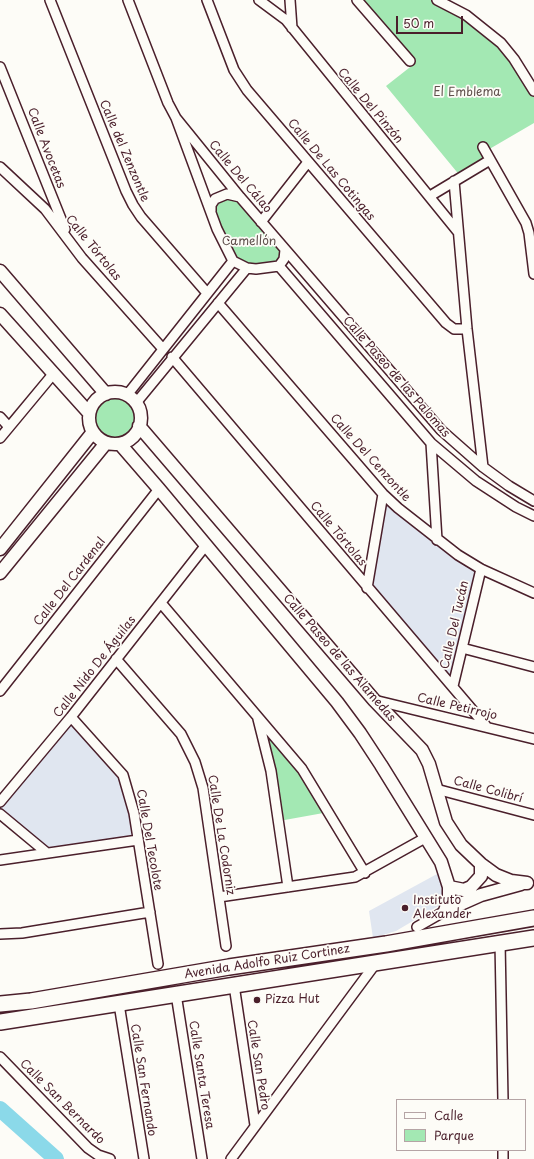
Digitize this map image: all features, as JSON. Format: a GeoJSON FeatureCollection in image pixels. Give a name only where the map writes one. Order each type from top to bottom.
{"type":"FeatureCollection","features":[{"type":"Feature","properties":{"kind":"main road","name":"Avenida Adolfo Ruiz Cortinez"},"geometry":{"type":"LineString","coordinates":[[0,1004],[386,944],[534,918]]}},
{"type":"Feature","properties":{"kind":"main road","name":"Avenida Adolfo Ruiz Cortinez"},"geometry":{"type":"LineString","coordinates":[[0,1022],[500,942],[534,938]]}},
{"type":"Feature","properties":{"kind":"street","name":"Calle del Zenzontle"},"geometry":{"type":"LineString","coordinates":[[50,0],[123,184],[133,205],[141,217],[207,293]]}},
{"type":"Feature","properties":{"kind":"street","name":"Calle Del Cálao"},"geometry":{"type":"LineString","coordinates":[[128,0],[168,103],[176,118],[225,247],[233,261]]}},
{"type":"Feature","properties":{"kind":"street","name":"Calle De Las Cotingas"},"geometry":{"type":"LineString","coordinates":[[207,0],[227,54],[240,80],[446,323],[454,329],[467,329]]}},
{"type":"Feature","properties":{"kind":"street","name":"Calle Del Pinzón"},"geometry":{"type":"LineString","coordinates":[[259,0],[286,20],[458,232]]}},
{"type":"Feature","properties":{"kind":"street"},"geometry":{"type":"LineString","coordinates":[[290,0],[292,29]]}},
{"type":"Feature","properties":{"kind":"street"},"geometry":{"type":"LineString","coordinates":[[357,0],[410,61]]}},
{"type":"Feature","properties":{"kind":"street"},"geometry":{"type":"LineString","coordinates":[[437,0],[466,16],[501,44],[514,59],[534,91]]}},
{"type":"Feature","properties":{"kind":"street","name":"Calle Avocetas"},"geometry":{"type":"LineString","coordinates":[[0,67],[68,238]]}},
{"type":"Feature","properties":{"kind":"street","name":"Calle Del Cálao"},"geometry":{"type":"LineString","coordinates":[[176,118],[285,250]]}},
{"type":"Feature","properties":{"kind":"street"},"geometry":{"type":"LineString","coordinates":[[483,147],[526,222],[529,233],[534,274]]}},
{"type":"Feature","properties":{"kind":"street"},"geometry":{"type":"LineString","coordinates":[[430,196],[490,160]]}},
{"type":"Feature","properties":{"kind":"street"},"geometry":{"type":"LineString","coordinates":[[262,222],[308,162]]}},
{"type":"Feature","properties":{"kind":"street","name":"Calle Tórtolas"},"geometry":{"type":"LineString","coordinates":[[0,167],[45,209],[82,258],[163,349]]}},
{"type":"Feature","properties":{"kind":"street"},"geometry":{"type":"LineString","coordinates":[[454,181],[467,329],[483,467]]}},
{"type":"Feature","properties":{"kind":"street"},"geometry":{"type":"LineString","coordinates":[[211,211],[211,204],[215,199],[227,194],[240,197]]}},
{"type":"Feature","properties":{"kind":"street"},"geometry":{"type":"LineString","coordinates":[[127,395],[233,261],[247,268],[280,266],[284,259],[285,250]]}},
{"type":"Feature","properties":{"kind":"street","name":"Calle Paseo de las Palomas"},"geometry":{"type":"LineString","coordinates":[[285,250],[441,430],[483,467],[509,486],[534,501]]}},
{"type":"Feature","properties":{"kind":"street","name":"Calle Paseo de las Palomas"},"geometry":{"type":"LineString","coordinates":[[280,266],[431,443],[476,481],[516,508],[534,516]]}},
{"type":"Feature","properties":{"kind":"street"},"geometry":{"type":"LineString","coordinates":[[136,403],[172,357],[247,268]]}},
{"type":"Feature","properties":{"kind":"street"},"geometry":{"type":"LineString","coordinates":[[0,271],[106,394]]}},
{"type":"Feature","properties":{"kind":"street","name":"Calle Del Cenzontle"},"geometry":{"type":"LineString","coordinates":[[218,303],[383,494],[412,521],[437,540],[481,569],[534,593]]}},
{"type":"Feature","properties":{"kind":"street"},"geometry":{"type":"LineString","coordinates":[[0,314],[90,413]]}},
{"type":"Feature","properties":{"kind":"street","name":"Calle Tórtolas"},"geometry":{"type":"LineString","coordinates":[[172,357],[486,726]]}},
{"type":"Feature","properties":{"kind":"street"},"geometry":{"type":"LineString","coordinates":[[0,438],[54,373]]}},
{"type":"Feature","properties":{"kind":"street"},"geometry":{"type":"LineString","coordinates":[[116,392],[127,395],[136,403],[141,418],[136,434],[130,440],[120,444],[106,443],[93,432],[89,420],[93,405],[98,398],[106,394],[116,392]]}},
{"type":"Feature","properties":{"kind":"street"},"geometry":{"type":"LineString","coordinates":[[0,417],[9,427]]}},
{"type":"Feature","properties":{"kind":"street","name":"Calle Paseo de las Alamedas"},"geometry":{"type":"LineString","coordinates":[[139,426],[374,700],[422,750],[429,764],[446,822],[461,845],[481,864],[496,875],[511,881],[530,882]]}},
{"type":"Feature","properties":{"kind":"street"},"geometry":{"type":"LineString","coordinates":[[0,549],[93,432]]}},
{"type":"Feature","properties":{"kind":"street"},"geometry":{"type":"LineString","coordinates":[[0,573],[106,443]]}},
{"type":"Feature","properties":{"kind":"street"},"geometry":{"type":"LineString","coordinates":[[431,443],[437,540]]}},
{"type":"Feature","properties":{"kind":"street"},"geometry":{"type":"LineString","coordinates":[[120,444],[337,702],[382,764],[441,862],[449,887],[449,899],[445,911]]}},
{"type":"Feature","properties":{"kind":"street","name":"Calle Del Cardenal"},"geometry":{"type":"LineString","coordinates":[[0,691],[159,489]]}},
{"type":"Feature","properties":{"kind":"street"},"geometry":{"type":"LineString","coordinates":[[367,588],[383,494]]}},
{"type":"Feature","properties":{"kind":"street","name":"Calle Nido De Águilas"},"geometry":{"type":"LineString","coordinates":[[0,802],[71,717],[206,545]]}},
{"type":"Feature","properties":{"kind":"street","name":"Calle Del Tucán"},"geometry":{"type":"LineString","coordinates":[[453,686],[481,569]]}},
{"type":"Feature","properties":{"kind":"street"},"geometry":{"type":"LineString","coordinates":[[161,603],[302,769],[365,873]]}},
{"type":"Feature","properties":{"kind":"street"},"geometry":{"type":"LineString","coordinates":[[462,648],[534,667]]}},
{"type":"Feature","properties":{"kind":"street","name":"Calle De La Codorniz"},"geometry":{"type":"LineString","coordinates":[[116,659],[181,734],[195,762],[203,788],[226,946]]}},
{"type":"Feature","properties":{"kind":"street","name":"Calle Petirrojo"},"geometry":{"type":"LineString","coordinates":[[374,700],[486,726],[534,739]]}},
{"type":"Feature","properties":{"kind":"street","name":"Calle Del Tecolote"},"geometry":{"type":"LineString","coordinates":[[71,717],[123,775],[130,795],[158,964]]}},
{"type":"Feature","properties":{"kind":"street"},"geometry":{"type":"LineString","coordinates":[[258,718],[272,778],[288,887]]}},
{"type":"Feature","properties":{"kind":"street","name":"Calle Colibrí"},"geometry":{"type":"LineString","coordinates":[[436,789],[534,815]]}},
{"type":"Feature","properties":{"kind":"street"},"geometry":{"type":"LineString","coordinates":[[0,814],[47,853]]}},
{"type":"Feature","properties":{"kind":"street"},"geometry":{"type":"LineString","coordinates":[[219,897],[345,879],[365,873],[426,838]]}},
{"type":"Feature","properties":{"kind":"street"},"geometry":{"type":"LineString","coordinates":[[0,860],[138,840]]}},
{"type":"Feature","properties":{"kind":"street"},"geometry":{"type":"LineString","coordinates":[[449,887],[456,890],[464,890],[471,887],[481,876],[481,864]]}},
{"type":"Feature","properties":{"kind":"street"},"geometry":{"type":"LineString","coordinates":[[417,927],[445,911],[481,895],[530,882]]}},
{"type":"Feature","properties":{"kind":"street"},"geometry":{"type":"LineString","coordinates":[[0,934],[22,933],[150,912]]}},
{"type":"Feature","properties":{"kind":"street"},"geometry":{"type":"LineString","coordinates":[[500,942],[503,1099]]}},
{"type":"Feature","properties":{"kind":"street"},"geometry":{"type":"LineString","coordinates":[[231,1159],[255,1124],[377,962]]}},
{"type":"Feature","properties":{"kind":"street","name":"Calle San Pedro"},"geometry":{"type":"LineString","coordinates":[[234,985],[255,1124]]}},
{"type":"Feature","properties":{"kind":"street","name":"Calle Santa Teresa"},"geometry":{"type":"LineString","coordinates":[[176,994],[202,1159]]}},
{"type":"Feature","properties":{"kind":"street","name":"Calle San Fernando"},"geometry":{"type":"LineString","coordinates":[[119,1004],[144,1159]]}},
{"type":"Feature","properties":{"kind":"street","name":"Calle San Bernardo"},"geometry":{"type":"LineString","coordinates":[[0,1057],[88,1148],[98,1155],[110,1159]]}},
{"type":"Feature","properties":{"kind":"shaded area"},"geometry":{"type":"Polygon","coordinates":[[[383,494],[481,569],[453,686],[367,588],[383,494]]]}},
{"type":"Feature","properties":{"kind":"shaded area"},"geometry":{"type":"Polygon","coordinates":[[[71,717],[123,775],[138,840],[47,853],[0,814],[0,802],[71,717]]]}},
{"type":"Feature","properties":{"kind":"shaded area","name":"Instituto Alexander"},"geometry":{"type":"Polygon","coordinates":[[[437,874],[444,889],[440,905],[396,931],[373,938],[369,911],[437,874]]]}},
{"type":"Feature","properties":{"kind":"green space","name":"El Emblema"},"geometry":{"type":"Polygon","coordinates":[[[357,0],[437,0],[487,31],[534,91],[534,123],[486,151],[490,160],[461,177],[386,86],[414,64],[357,0]]]}},
{"type":"Feature","properties":{"kind":"green space","name":"Camellón"},"geometry":{"type":"Polygon","coordinates":[[[240,197],[285,250],[279,266],[256,269],[233,261],[211,205],[215,199],[240,197]]]}},
{"type":"Feature","properties":{"kind":"green space"},"geometry":{"type":"Polygon","coordinates":[[[115,392],[129,396],[137,404],[141,418],[137,432],[129,440],[115,444],[101,440],[93,432],[89,418],[93,404],[101,396],[115,392]]]}},
{"type":"Feature","properties":{"kind":"green space"},"geometry":{"type":"Polygon","coordinates":[[[257,718],[288,751],[329,812],[279,821],[257,718]]]}},
{"type":"Feature","properties":{"kind":"waterway"},"geometry":{"type":"LineString","coordinates":[[0,1109],[56,1159]]}},
{"type":"Feature","properties":{"kind":"place","name":"Instituto Alexander"},"geometry":{"type":"Point","coordinates":[405,908]}},
{"type":"Feature","properties":{"kind":"place","name":"Pizza Hut"},"geometry":{"type":"Point","coordinates":[257,1000]}}]}
